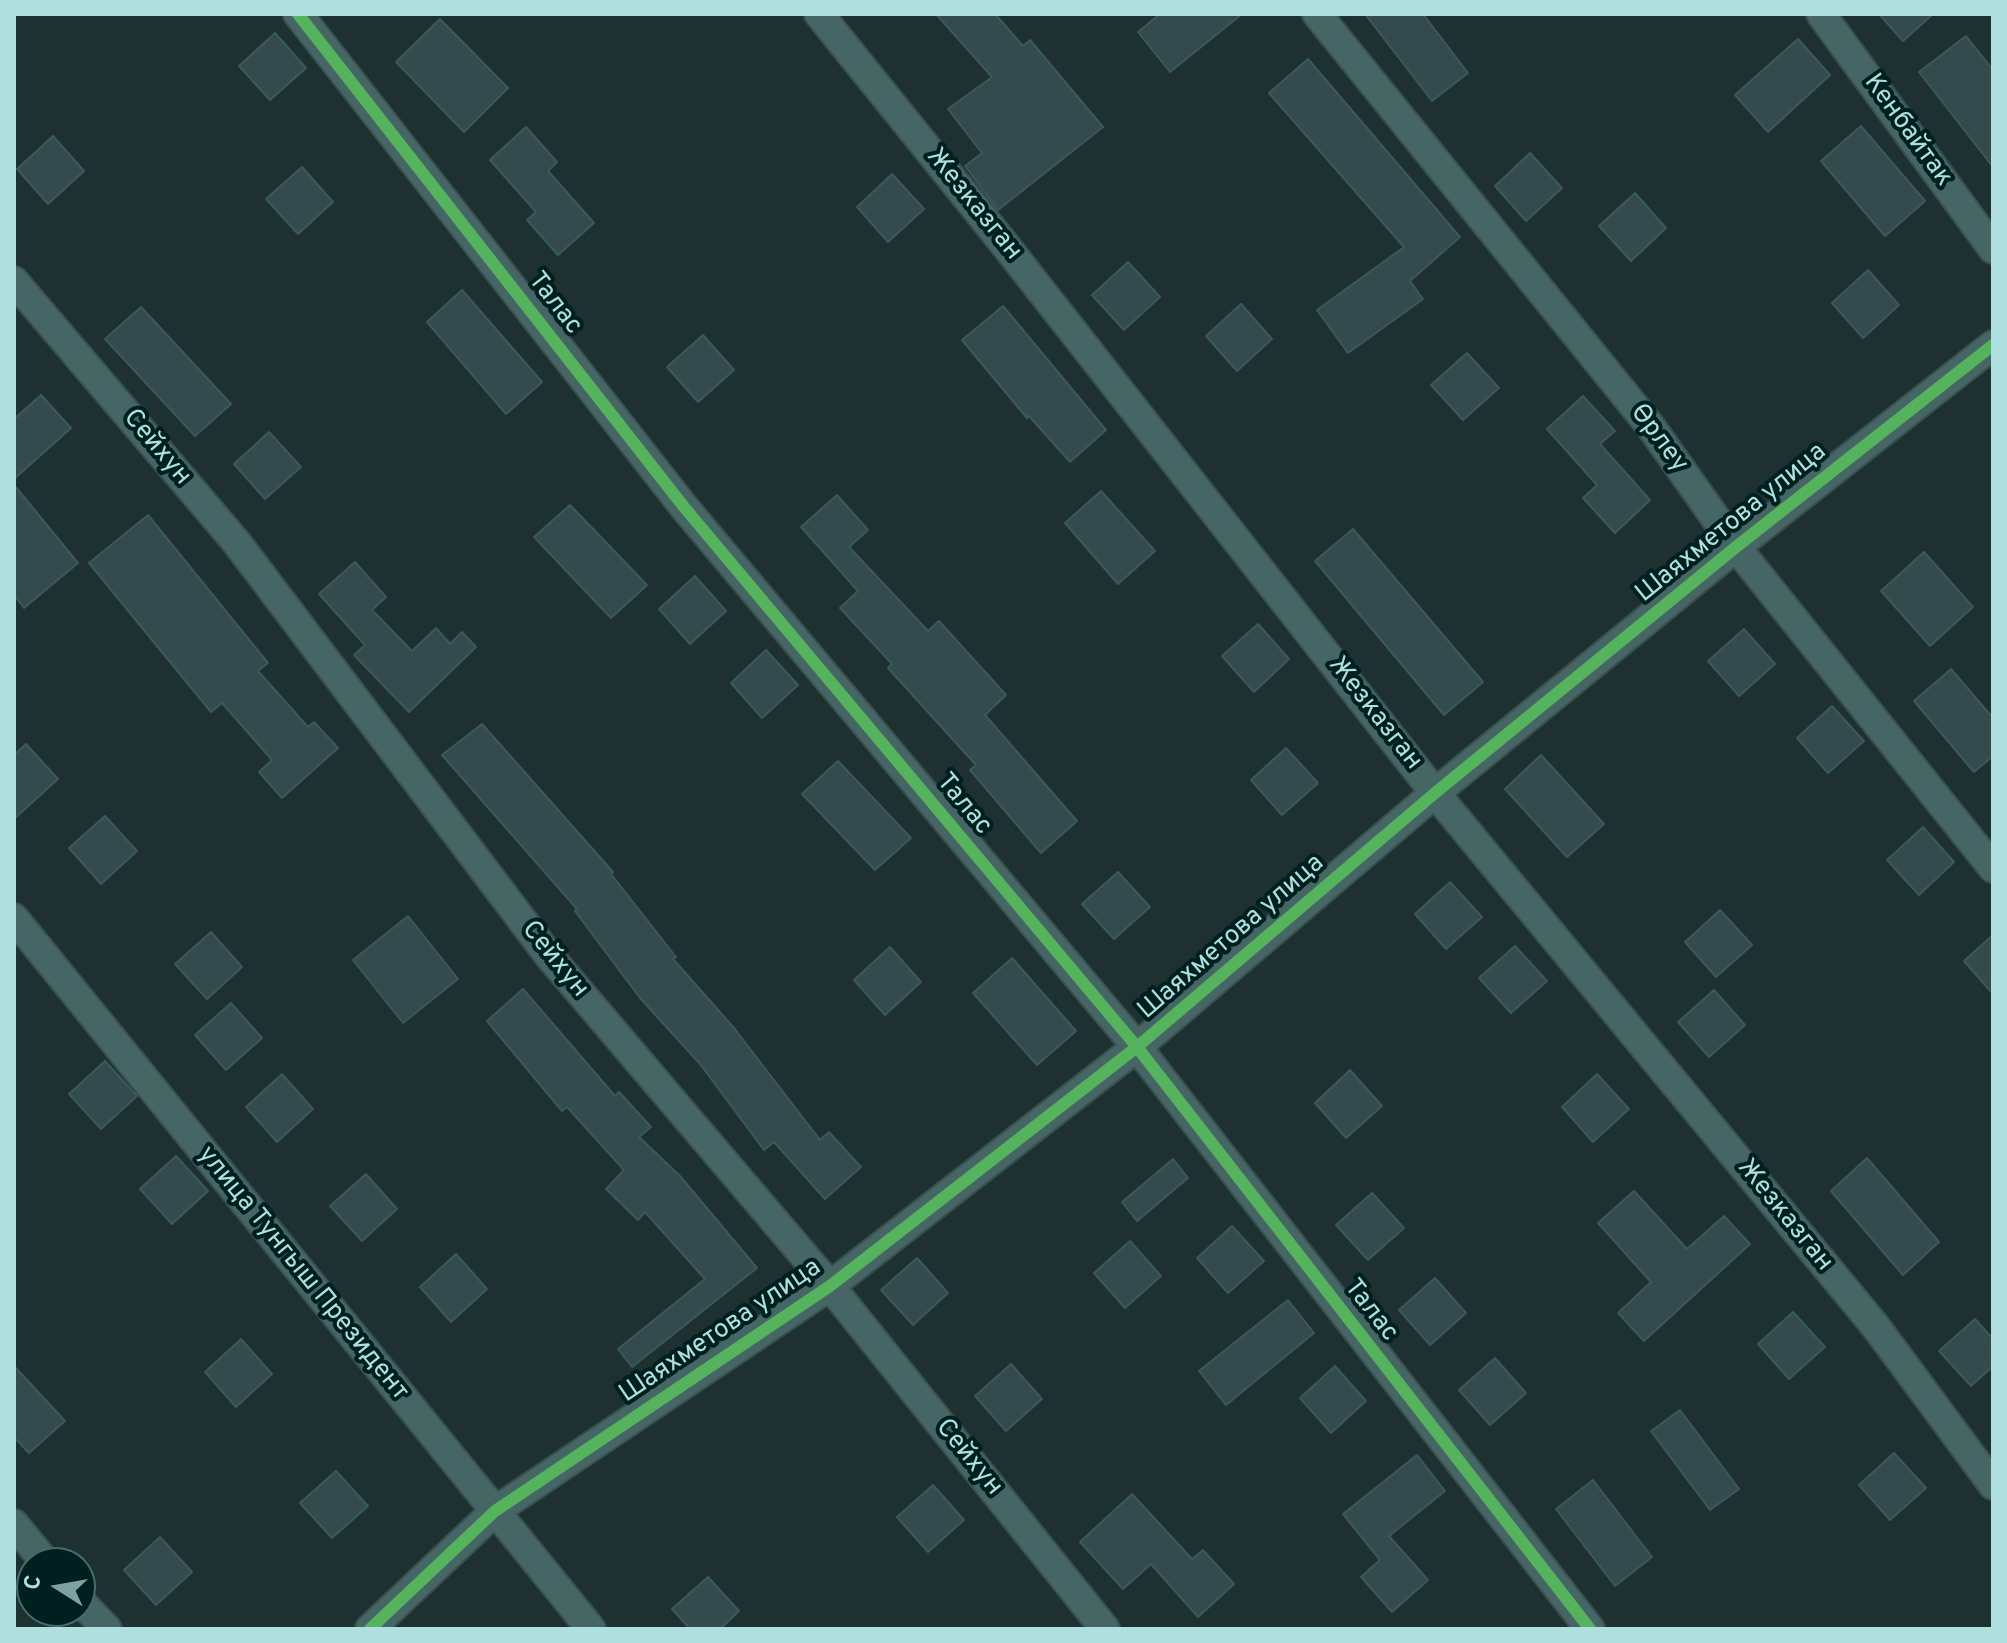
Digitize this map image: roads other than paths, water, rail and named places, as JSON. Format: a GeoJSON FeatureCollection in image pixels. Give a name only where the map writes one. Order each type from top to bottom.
{"type":"FeatureCollection","features":[{"type":"Feature","properties":{"kind":"street","name":"Талас"},"geometry":{"type":"LineString","coordinates":[[298,14],[684,507],[1137,1047],[1590,1629]]}},
{"type":"Feature","properties":{"kind":"street","name":"Жезказган"},"geometry":{"type":"LineString","coordinates":[[819,14],[1006,246],[1435,793],[1876,1327],[1993,1485]]}},
{"type":"Feature","properties":{"kind":"street","name":"Өрлеу"},"geometry":{"type":"LineString","coordinates":[[1317,14],[1651,427],[1736,547],[1993,868]]}},
{"type":"Feature","properties":{"kind":"street","name":"Кенбайтак"},"geometry":{"type":"LineString","coordinates":[[1821,14],[1993,249]]}},
{"type":"Feature","properties":{"kind":"street","name":"Сейхун"},"geometry":{"type":"LineString","coordinates":[[14,281],[237,543],[550,957],[830,1286],[1105,1629]]}},
{"type":"Feature","properties":{"kind":"street","name":"Шаяхметова улица"},"geometry":{"type":"LineString","coordinates":[[370,1629],[495,1511],[830,1286],[1137,1047],[1435,793],[1736,547],[1993,345]]}},
{"type":"Feature","properties":{"kind":"street","name":"улица Тунгыш Президент"},"geometry":{"type":"LineString","coordinates":[[14,918],[591,1629]]}},
{"type":"Feature","properties":{"kind":"street"},"geometry":{"type":"LineString","coordinates":[[14,1524],[33,1547]]}}]}
